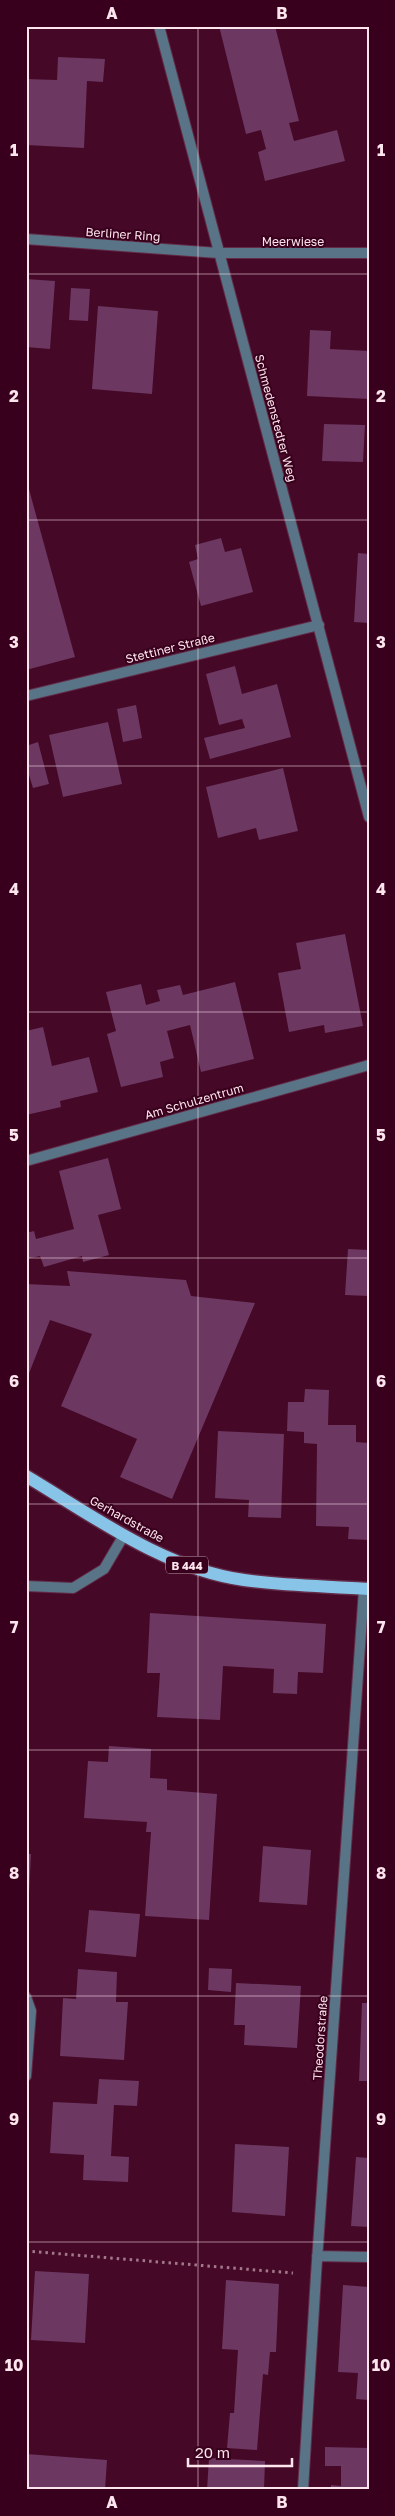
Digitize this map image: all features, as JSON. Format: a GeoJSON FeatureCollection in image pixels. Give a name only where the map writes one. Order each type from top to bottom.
{"type":"FeatureCollection","features":[{"type":"Feature","properties":{"kind":"main road","name":"Gerhardstraße"},"geometry":{"type":"LineString","coordinates":[[26,1476],[124,1535],[184,1564],[243,1580],[366,1589]]}},
{"type":"Feature","properties":{"kind":"street","name":"Schmedenstedter Weg"},"geometry":{"type":"LineString","coordinates":[[159,26],[369,816]]}},
{"type":"Feature","properties":{"kind":"street","name":"Berliner Ring"},"geometry":{"type":"LineString","coordinates":[[26,239],[218,253]]}},
{"type":"Feature","properties":{"kind":"street","name":"Meerwiese"},"geometry":{"type":"LineString","coordinates":[[218,253],[369,254]]}},
{"type":"Feature","properties":{"kind":"street","name":"Stettiner Straße"},"geometry":{"type":"LineString","coordinates":[[26,696],[319,625]]}},
{"type":"Feature","properties":{"kind":"street","name":"Am Schulzentrum"},"geometry":{"type":"LineString","coordinates":[[26,1161],[369,1065]]}},
{"type":"Feature","properties":{"kind":"street"},"geometry":{"type":"LineString","coordinates":[[26,1586],[73,1588],[104,1569],[124,1535]]}},
{"type":"Feature","properties":{"kind":"street","name":"Theodorstraße"},"geometry":{"type":"LineString","coordinates":[[304,2490],[316,2275],[366,1589]]}},
{"type":"Feature","properties":{"kind":"street"},"geometry":{"type":"LineString","coordinates":[[26,1997],[32,2011],[26,2076]]}},
{"type":"Feature","properties":{"kind":"street"},"geometry":{"type":"LineString","coordinates":[[318,2256],[369,2257]]}},
{"type":"Feature","properties":{"kind":"path"},"geometry":{"type":"LineString","coordinates":[[26,2251],[316,2275]]}},
{"type":"Feature","properties":{"kind":"building"},"geometry":{"type":"Polygon","coordinates":[[[219,26],[275,26],[299,121],[289,123],[294,141],[337,130],[345,161],[265,181],[258,152],[266,149],[261,130],[246,134],[219,26]]]}},
{"type":"Feature","properties":{"kind":"building"},"geometry":{"type":"Polygon","coordinates":[[[58,57],[105,59],[103,82],[87,81],[84,148],[26,145],[26,79],[57,80],[58,57]]]}},
{"type":"Feature","properties":{"kind":"building"},"geometry":{"type":"Polygon","coordinates":[[[26,279],[55,281],[50,349],[26,347],[26,279]]]}},
{"type":"Feature","properties":{"kind":"building"},"geometry":{"type":"Polygon","coordinates":[[[71,288],[90,289],[88,321],[69,320],[71,288]]]}},
{"type":"Feature","properties":{"kind":"building"},"geometry":{"type":"Polygon","coordinates":[[[98,306],[158,311],[152,394],[92,389],[98,306]]]}},
{"type":"Feature","properties":{"kind":"building"},"geometry":{"type":"Polygon","coordinates":[[[310,330],[331,331],[330,349],[369,351],[369,399],[307,396],[310,330]]]}},
{"type":"Feature","properties":{"kind":"building"},"geometry":{"type":"Polygon","coordinates":[[[324,424],[365,425],[363,462],[322,461],[324,424]]]}},
{"type":"Feature","properties":{"kind":"building"},"geometry":{"type":"Polygon","coordinates":[[[26,483],[75,657],[26,670],[26,483]]]}},
{"type":"Feature","properties":{"kind":"building"},"geometry":{"type":"Polygon","coordinates":[[[221,538],[225,552],[241,548],[253,592],[201,606],[189,562],[198,559],[195,545],[221,538]]]}},
{"type":"Feature","properties":{"kind":"building"},"geometry":{"type":"Polygon","coordinates":[[[358,553],[369,554],[369,623],[354,622],[358,553]]]}},
{"type":"Feature","properties":{"kind":"building"},"geometry":{"type":"Polygon","coordinates":[[[235,666],[242,694],[277,684],[291,737],[210,759],[204,738],[245,728],[242,719],[219,725],[206,674],[235,666]]]}},
{"type":"Feature","properties":{"kind":"building"},"geometry":{"type":"Polygon","coordinates":[[[136,705],[142,738],[123,742],[117,709],[136,705]]]}},
{"type":"Feature","properties":{"kind":"building"},"geometry":{"type":"Polygon","coordinates":[[[108,722],[122,784],[63,797],[49,735],[108,722]]]}},
{"type":"Feature","properties":{"kind":"building"},"geometry":{"type":"Polygon","coordinates":[[[38,742],[49,784],[33,788],[26,765],[26,746],[38,742]]]}},
{"type":"Feature","properties":{"kind":"building"},"geometry":{"type":"Polygon","coordinates":[[[283,768],[298,831],[259,840],[256,828],[218,838],[206,787],[283,768]]]}},
{"type":"Feature","properties":{"kind":"building"},"geometry":{"type":"Polygon","coordinates":[[[345,934],[363,1026],[325,1033],[324,1025],[289,1032],[278,973],[301,969],[296,943],[345,934]]]}},
{"type":"Feature","properties":{"kind":"building"},"geometry":{"type":"Polygon","coordinates":[[[235,982],[254,1059],[201,1072],[190,1025],[167,1031],[174,1058],[160,1062],[163,1077],[121,1087],[107,1034],[116,1031],[106,992],[141,984],[146,1005],[160,1001],[157,990],[180,985],[183,995],[235,982]]]}},
{"type":"Feature","properties":{"kind":"building"},"geometry":{"type":"Polygon","coordinates":[[[43,1027],[52,1066],[89,1057],[98,1092],[60,1101],[61,1107],[26,1115],[26,1031],[43,1027]]]}},
{"type":"Feature","properties":{"kind":"building"},"geometry":{"type":"Polygon","coordinates":[[[108,1158],[121,1209],[98,1215],[109,1255],[83,1262],[82,1256],[44,1267],[40,1256],[26,1259],[26,1233],[34,1231],[36,1239],[74,1229],[59,1171],[108,1158]]]}},
{"type":"Feature","properties":{"kind":"building"},"geometry":{"type":"Polygon","coordinates":[[[348,1249],[369,1250],[369,1296],[345,1295],[348,1249]]]}},
{"type":"Feature","properties":{"kind":"building"},"geometry":{"type":"Polygon","coordinates":[[[67,1271],[186,1280],[191,1296],[255,1303],[172,1499],[120,1477],[137,1439],[61,1406],[92,1334],[50,1320],[26,1381],[26,1284],[70,1286],[67,1271]]]}},
{"type":"Feature","properties":{"kind":"building"},"geometry":{"type":"Polygon","coordinates":[[[305,1389],[329,1390],[328,1425],[356,1425],[356,1442],[369,1443],[369,1540],[348,1539],[349,1527],[316,1526],[317,1444],[304,1443],[304,1432],[287,1431],[288,1402],[304,1402],[305,1389]]]}},
{"type":"Feature","properties":{"kind":"building"},"geometry":{"type":"Polygon","coordinates":[[[218,1431],[284,1434],[281,1518],[248,1517],[249,1500],[215,1498],[218,1431]]]}},
{"type":"Feature","properties":{"kind":"building"},"geometry":{"type":"Polygon","coordinates":[[[150,1613],[326,1624],[323,1673],[298,1672],[297,1694],[273,1693],[274,1669],[223,1666],[220,1720],[157,1717],[160,1673],[147,1673],[150,1613]]]}},
{"type":"Feature","properties":{"kind":"building"},"geometry":{"type":"Polygon","coordinates":[[[109,1746],[151,1749],[150,1778],[167,1779],[167,1790],[217,1794],[209,1920],[145,1916],[151,1832],[146,1832],[147,1822],[84,1818],[88,1761],[108,1762],[109,1746]]]}},
{"type":"Feature","properties":{"kind":"building"},"geometry":{"type":"Polygon","coordinates":[[[263,1846],[311,1850],[307,1905],[259,1902],[263,1846]]]}},
{"type":"Feature","properties":{"kind":"building"},"geometry":{"type":"Polygon","coordinates":[[[26,1854],[31,1854],[29,1893],[26,1893],[26,1854]]]}},
{"type":"Feature","properties":{"kind":"building"},"geometry":{"type":"Polygon","coordinates":[[[89,1910],[140,1914],[136,1957],[85,1952],[89,1910]]]}},
{"type":"Feature","properties":{"kind":"building"},"geometry":{"type":"Polygon","coordinates":[[[209,1968],[232,1969],[231,1992],[208,1990],[209,1968]]]}},
{"type":"Feature","properties":{"kind":"building"},"geometry":{"type":"Polygon","coordinates":[[[78,1969],[117,1972],[116,2002],[128,2002],[124,2060],[60,2056],[63,1998],[76,1999],[78,1969]]]}},
{"type":"Feature","properties":{"kind":"building"},"geometry":{"type":"Polygon","coordinates":[[[236,1983],[301,1986],[297,2048],[244,2045],[245,2025],[234,2025],[236,1983]]]}},
{"type":"Feature","properties":{"kind":"building"},"geometry":{"type":"Polygon","coordinates":[[[362,2003],[369,2003],[369,2081],[359,2081],[362,2003]]]}},
{"type":"Feature","properties":{"kind":"building"},"geometry":{"type":"Polygon","coordinates":[[[99,2079],[139,2081],[137,2106],[114,2105],[111,2156],[129,2157],[128,2182],[83,2180],[84,2155],[50,2153],[53,2102],[97,2104],[99,2079]]]}},
{"type":"Feature","properties":{"kind":"building"},"geometry":{"type":"Polygon","coordinates":[[[235,2144],[289,2147],[285,2216],[232,2212],[235,2144]]]}},
{"type":"Feature","properties":{"kind":"building"},"geometry":{"type":"Polygon","coordinates":[[[356,2157],[369,2158],[369,2227],[351,2226],[356,2157]]]}},
{"type":"Feature","properties":{"kind":"building"},"geometry":{"type":"Polygon","coordinates":[[[35,2271],[89,2274],[85,2343],[31,2340],[35,2271]]]}},
{"type":"Feature","properties":{"kind":"building"},"geometry":{"type":"Polygon","coordinates":[[[226,2280],[279,2284],[276,2352],[270,2352],[268,2375],[263,2374],[257,2450],[227,2448],[230,2413],[234,2413],[238,2350],[222,2349],[226,2280]]]}},
{"type":"Feature","properties":{"kind":"building"},"geometry":{"type":"Polygon","coordinates":[[[343,2285],[369,2287],[369,2400],[356,2399],[358,2373],[338,2372],[343,2285]]]}},
{"type":"Feature","properties":{"kind":"building"},"geometry":{"type":"Polygon","coordinates":[[[325,2447],[369,2448],[369,2490],[331,2490],[331,2485],[341,2486],[341,2466],[325,2466],[325,2447]]]}},
{"type":"Feature","properties":{"kind":"building"},"geometry":{"type":"Polygon","coordinates":[[[26,2454],[107,2460],[105,2490],[26,2490],[26,2454]]]}},
{"type":"Feature","properties":{"kind":"building"},"geometry":{"type":"Polygon","coordinates":[[[209,2458],[265,2461],[264,2490],[207,2490],[209,2458]]]}}]}
